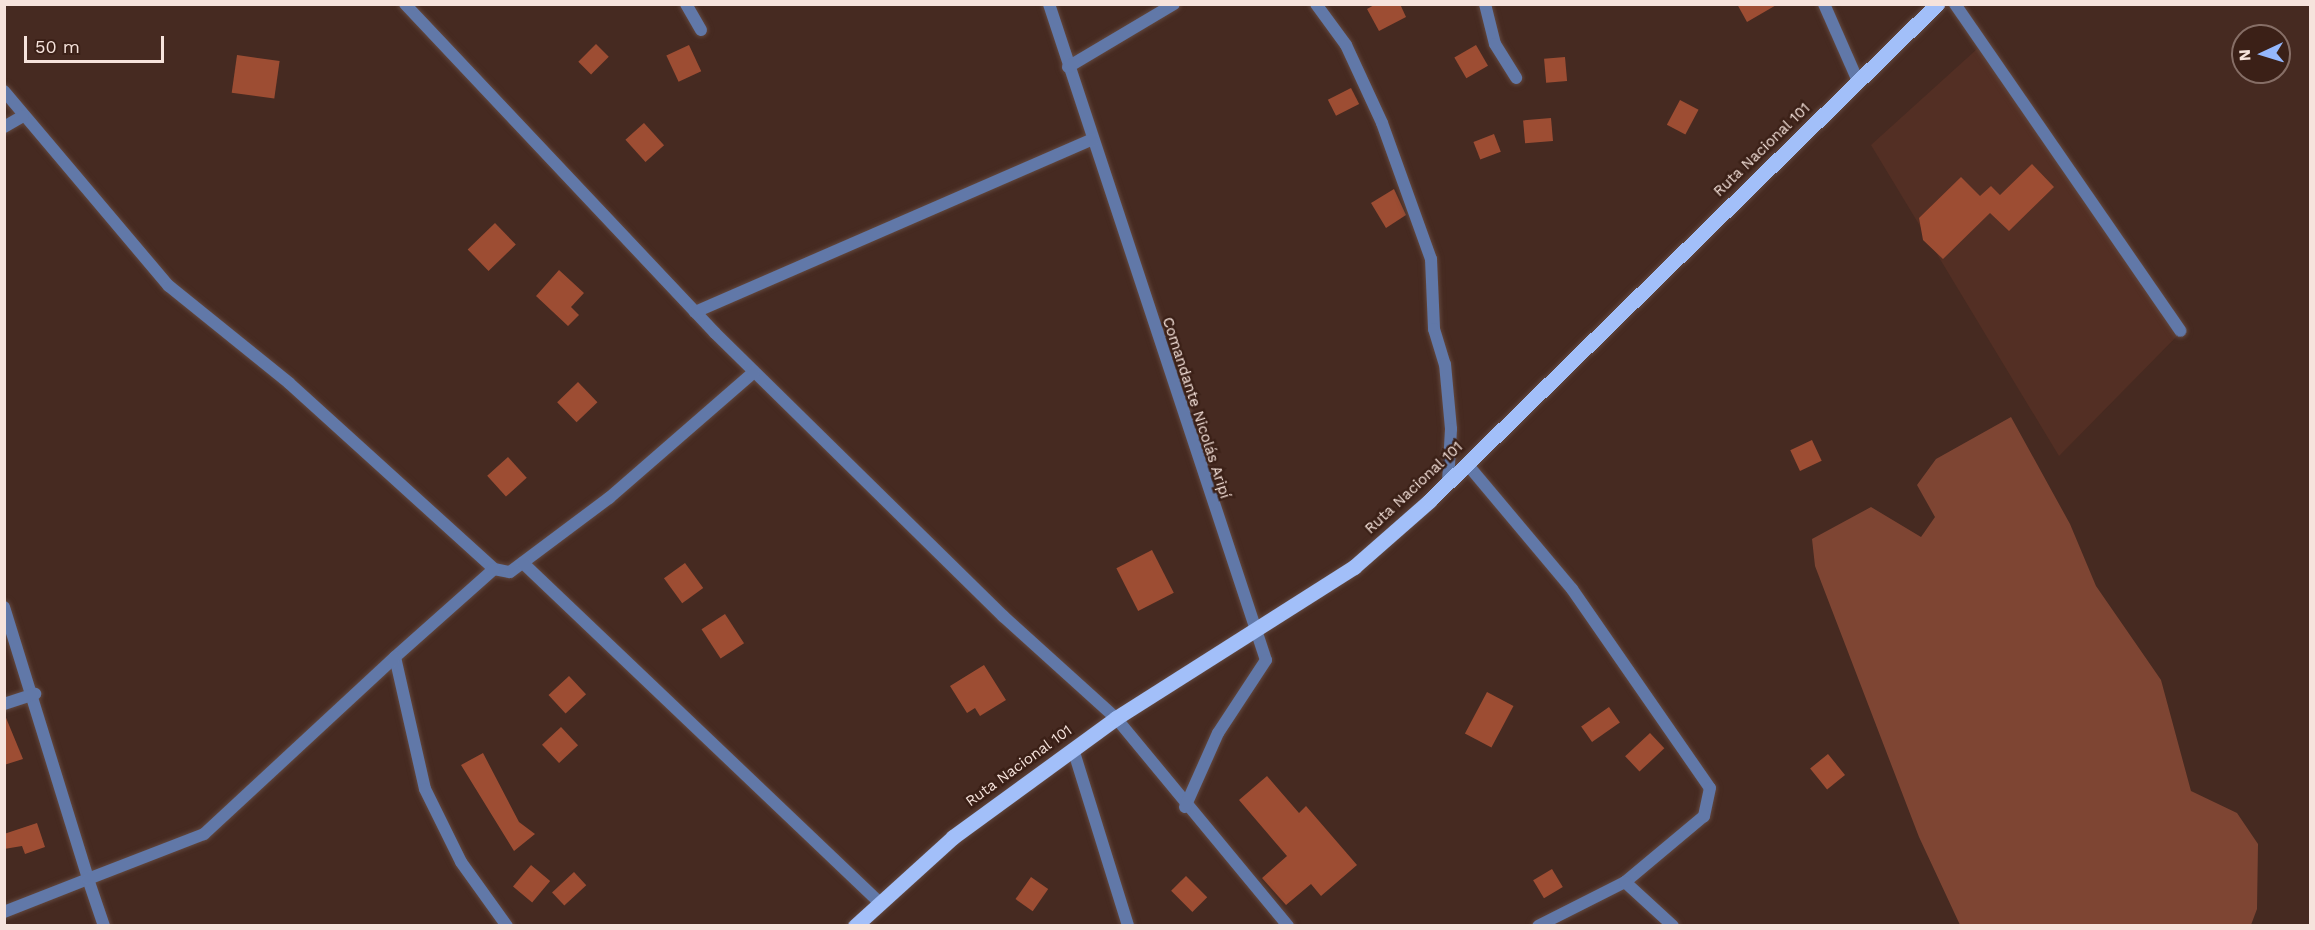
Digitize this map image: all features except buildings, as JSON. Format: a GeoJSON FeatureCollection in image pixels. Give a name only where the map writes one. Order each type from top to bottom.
{"type":"FeatureCollection","features":[{"type":"Feature","properties":{"kind":"main road","name":"Ruta Nacional 101"},"geometry":{"type":"LineString","coordinates":[[855,926],[953,837],[1116,718],[1252,628],[1354,567],[1467,464],[1937,4]]}},
{"type":"Feature","properties":{"kind":"street"},"geometry":{"type":"LineString","coordinates":[[405,4],[754,372],[1116,718],[1185,807],[1288,926]]}},
{"type":"Feature","properties":{"kind":"street"},"geometry":{"type":"LineString","coordinates":[[686,4],[700,30]]}},
{"type":"Feature","properties":{"kind":"street","name":"Comandante Nicolás Aripí"},"geometry":{"type":"LineString","coordinates":[[1049,4],[1252,628],[1266,660],[1218,733],[1185,807]]}},
{"type":"Feature","properties":{"kind":"street"},"geometry":{"type":"LineString","coordinates":[[1068,67],[1174,4]]}},
{"type":"Feature","properties":{"kind":"street"},"geometry":{"type":"LineString","coordinates":[[1316,4],[1347,45],[1431,259],[1434,329],[1445,364],[1451,429],[1448,482]]}},
{"type":"Feature","properties":{"kind":"street"},"geometry":{"type":"LineString","coordinates":[[1485,4],[1495,44],[1516,78]]}},
{"type":"Feature","properties":{"kind":"street"},"geometry":{"type":"LineString","coordinates":[[1824,4],[1858,81]]}},
{"type":"Feature","properties":{"kind":"street"},"geometry":{"type":"LineString","coordinates":[[1955,4],[2181,331]]}},
{"type":"Feature","properties":{"kind":"street"},"geometry":{"type":"LineString","coordinates":[[4,91],[23,116],[121,224],[169,286],[289,383],[494,569],[510,572],[609,498],[754,372]]}},
{"type":"Feature","properties":{"kind":"street"},"geometry":{"type":"LineString","coordinates":[[4,127],[23,116]]}},
{"type":"Feature","properties":{"kind":"street"},"geometry":{"type":"LineString","coordinates":[[695,312],[1092,139]]}},
{"type":"Feature","properties":{"kind":"street"},"geometry":{"type":"LineString","coordinates":[[1467,464],[1572,589],[1710,788],[1704,816],[1625,882],[1538,926]]}},
{"type":"Feature","properties":{"kind":"street"},"geometry":{"type":"LineString","coordinates":[[523,563],[880,903]]}},
{"type":"Feature","properties":{"kind":"street"},"geometry":{"type":"LineString","coordinates":[[4,912],[204,834],[395,657],[494,569]]}},
{"type":"Feature","properties":{"kind":"street"},"geometry":{"type":"LineString","coordinates":[[4,607],[35,694],[46,750],[104,926]]}},
{"type":"Feature","properties":{"kind":"street"},"geometry":{"type":"LineString","coordinates":[[395,657],[425,789],[461,861],[507,926]]}},
{"type":"Feature","properties":{"kind":"street"},"geometry":{"type":"LineString","coordinates":[[4,704],[35,694]]}},
{"type":"Feature","properties":{"kind":"street"},"geometry":{"type":"LineString","coordinates":[[1073,749],[1128,926]]}},
{"type":"Feature","properties":{"kind":"street"},"geometry":{"type":"LineString","coordinates":[[1625,882],[1673,926]]}},
{"type":"Feature","properties":{"kind":"shaded area"},"geometry":{"type":"Polygon","coordinates":[[[1987,40],[2179,334],[2059,456],[1871,145],[1987,40]]]}},
{"type":"Feature","properties":{"kind":"shaded area"},"geometry":{"type":"Polygon","coordinates":[[[2011,417],[2070,524],[2096,586],[2161,680],[2191,791],[2237,813],[2258,844],[2257,909],[2251,925],[1960,925],[1919,837],[1815,566],[1812,539],[1871,507],[1921,537],[1935,517],[1917,485],[1936,459],[2011,417]]]}}]}
